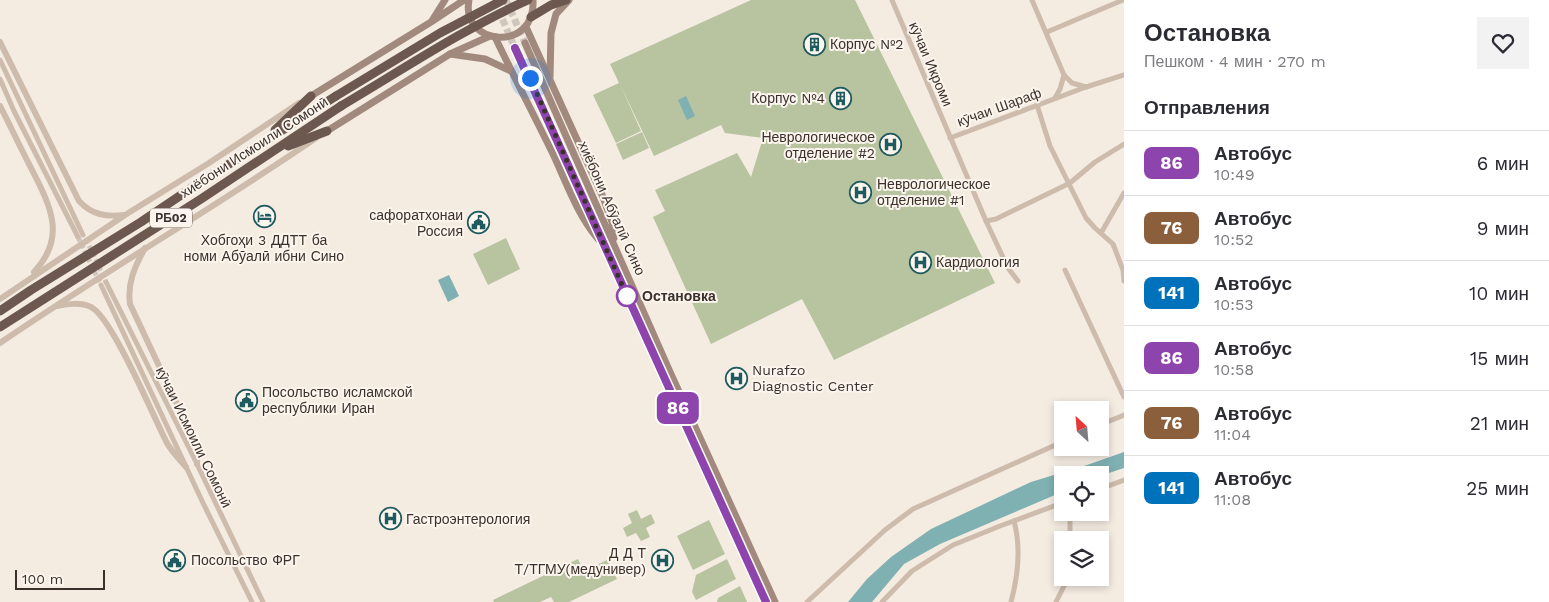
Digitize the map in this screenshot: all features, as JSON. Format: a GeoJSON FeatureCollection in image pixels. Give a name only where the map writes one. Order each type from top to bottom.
{"type":"FeatureCollection","features":[{"type":"Feature","properties":{"kind":"highway","name":"хиёбони Исмоили Сомонӣ"},"geometry":{"type":"LineString","coordinates":[[0,311],[142,222],[336,96],[440,33],[503,0]]}},
{"type":"Feature","properties":{"kind":"highway","name":"хиёбони Исмоили Сомонӣ"},"geometry":{"type":"LineString","coordinates":[[0,327],[201,199],[341,106],[443,45],[504,11],[528,0]]}},
{"type":"Feature","properties":{"kind":"highway"},"geometry":{"type":"LineString","coordinates":[[531,17],[551,5],[568,0]]}},
{"type":"Feature","properties":{"kind":"highway"},"geometry":{"type":"LineString","coordinates":[[258,146],[311,96]]}},
{"type":"Feature","properties":{"kind":"highway"},"geometry":{"type":"LineString","coordinates":[[269,153],[327,131]]}},
{"type":"Feature","properties":{"kind":"main road"},"geometry":{"type":"LineString","coordinates":[[431,22],[445,0]]}},
{"type":"Feature","properties":{"kind":"main road"},"geometry":{"type":"LineString","coordinates":[[311,96],[464,0]]}},
{"type":"Feature","properties":{"kind":"main road"},"geometry":{"type":"LineString","coordinates":[[469,0],[469,12],[472,20],[483,33],[503,38],[512,36],[526,26],[531,17],[533,0]]}},
{"type":"Feature","properties":{"kind":"main road"},"geometry":{"type":"LineString","coordinates":[[550,80],[550,33],[556,14],[568,0]]}},
{"type":"Feature","properties":{"kind":"main road"},"geometry":{"type":"LineString","coordinates":[[526,26],[606,206],[612,222],[614,243]]}},
{"type":"Feature","properties":{"kind":"main road"},"geometry":{"type":"LineString","coordinates":[[327,131],[450,54],[493,37]]}},
{"type":"Feature","properties":{"kind":"main road"},"geometry":{"type":"LineString","coordinates":[[493,37],[554,156],[576,207],[588,226],[605,246]]}},
{"type":"Feature","properties":{"kind":"main road","name":"хиёбони Абӯалӣ Сино"},"geometry":{"type":"LineString","coordinates":[[525,43],[674,381],[775,602]]}},
{"type":"Feature","properties":{"kind":"main road","name":"хиёбони Абӯалӣ Сино"},"geometry":{"type":"LineString","coordinates":[[515,48],[766,602]]}},
{"type":"Feature","properties":{"kind":"main road"},"geometry":{"type":"LineString","coordinates":[[450,54],[486,59],[512,72]]}},
{"type":"Feature","properties":{"kind":"street","name":"кӯчаи Икроми"},"geometry":{"type":"LineString","coordinates":[[892,0],[950,138]]}},
{"type":"Feature","properties":{"kind":"street"},"geometry":{"type":"LineString","coordinates":[[1032,0],[1064,74],[1072,83],[1086,87]]}},
{"type":"Feature","properties":{"kind":"street"},"geometry":{"type":"LineString","coordinates":[[1047,32],[1123,0]]}},
{"type":"Feature","properties":{"kind":"street"},"geometry":{"type":"LineString","coordinates":[[0,42],[79,201],[95,213],[110,216],[125,215]]}},
{"type":"Feature","properties":{"kind":"street"},"geometry":{"type":"LineString","coordinates":[[0,60],[43,149],[81,235],[36,154],[0,79]]}},
{"type":"Feature","properties":{"kind":"street"},"geometry":{"type":"LineString","coordinates":[[1055,98],[1060,89],[1064,74]]}},
{"type":"Feature","properties":{"kind":"street","name":"кӯчаи Шараф"},"geometry":{"type":"LineString","coordinates":[[1018,281],[1008,268],[986,222],[950,138],[1055,98],[1124,75]]}},
{"type":"Feature","properties":{"kind":"street"},"geometry":{"type":"LineString","coordinates":[[0,299],[125,215],[311,96]]}},
{"type":"Feature","properties":{"kind":"street"},"geometry":{"type":"LineString","coordinates":[[1037,105],[1050,146],[1086,218],[1094,228],[1113,244],[1123,270],[1124,281]]}},
{"type":"Feature","properties":{"kind":"street"},"geometry":{"type":"LineString","coordinates":[[0,106],[46,197],[52,214],[51,245],[38,268],[26,280]]}},
{"type":"Feature","properties":{"kind":"street"},"geometry":{"type":"LineString","coordinates":[[0,343],[327,131]]}},
{"type":"Feature","properties":{"kind":"street"},"geometry":{"type":"LineString","coordinates":[[986,222],[1070,183],[1095,162],[1124,144]]}},
{"type":"Feature","properties":{"kind":"street"},"geometry":{"type":"LineString","coordinates":[[1101,232],[1124,193]]}},
{"type":"Feature","properties":{"kind":"street"},"geometry":{"type":"LineString","coordinates":[[146,248],[131,276],[128,292],[130,304],[190,432],[196,451],[196,464]]}},
{"type":"Feature","properties":{"kind":"street"},"geometry":{"type":"LineString","coordinates":[[1065,270],[1124,397]]}},
{"type":"Feature","properties":{"kind":"street","name":"кӯчаи Исмоили Сомонӣ"},"geometry":{"type":"LineString","coordinates":[[252,602],[186,467],[103,283],[159,390],[263,602]]}},
{"type":"Feature","properties":{"kind":"street"},"geometry":{"type":"LineString","coordinates":[[53,307],[73,304],[96,310],[117,342],[169,446],[186,467]]}},
{"type":"Feature","properties":{"kind":"street"},"geometry":{"type":"LineString","coordinates":[[152,393],[159,390]]}},
{"type":"Feature","properties":{"kind":"street"},"geometry":{"type":"LineString","coordinates":[[1109,422],[1124,415]]}},
{"type":"Feature","properties":{"kind":"street"},"geometry":{"type":"LineString","coordinates":[[807,602],[885,530],[913,509],[1054,446]]}},
{"type":"Feature","properties":{"kind":"street"},"geometry":{"type":"LineString","coordinates":[[1109,486],[1124,480]]}},
{"type":"Feature","properties":{"kind":"street"},"geometry":{"type":"LineString","coordinates":[[882,602],[912,571],[953,545],[1054,506]]}},
{"type":"Feature","properties":{"kind":"street"},"geometry":{"type":"LineString","coordinates":[[1012,602],[1018,546],[1014,521]]}},
{"type":"Feature","properties":{"kind":"street"},"geometry":{"type":"LineString","coordinates":[[231,560],[240,555]]}},
{"type":"Feature","properties":{"kind":"street"},"geometry":{"type":"LineString","coordinates":[[1056,602],[1064,586]]}},
{"type":"Feature","properties":{"kind":"green space"},"geometry":{"type":"Polygon","coordinates":[[[751,0],[855,0],[995,283],[834,360],[802,299],[711,344],[653,217],[665,211],[655,190],[737,153],[751,177],[763,138],[725,133],[721,125],[654,156],[620,84],[641,131],[616,143],[593,95],[619,83],[610,64],[751,0]]]}},
{"type":"Feature","properties":{"kind":"green space"},"geometry":{"type":"Polygon","coordinates":[[[642,132],[649,148],[623,160],[616,144],[642,132]]]}},
{"type":"Feature","properties":{"kind":"green space"},"geometry":{"type":"Polygon","coordinates":[[[506,238],[520,269],[488,285],[473,254],[506,238]]]}},
{"type":"Feature","properties":{"kind":"green space"},"geometry":{"type":"Polygon","coordinates":[[[637,510],[641,519],[651,514],[655,523],[646,528],[650,537],[641,541],[636,533],[627,537],[623,528],[632,523],[628,514],[637,510]]]}},
{"type":"Feature","properties":{"kind":"green space"},"geometry":{"type":"Polygon","coordinates":[[[709,520],[725,554],[693,570],[677,536],[709,520]]]}},
{"type":"Feature","properties":{"kind":"green space"},"geometry":{"type":"Polygon","coordinates":[[[578,559],[584,571],[607,560],[617,579],[569,602],[554,602],[551,597],[540,602],[494,602],[493,600],[578,559]]]}},
{"type":"Feature","properties":{"kind":"green space"},"geometry":{"type":"Polygon","coordinates":[[[727,559],[736,579],[696,600],[692,592],[696,575],[727,559]]]}},
{"type":"Feature","properties":{"kind":"green space"},"geometry":{"type":"Polygon","coordinates":[[[740,586],[747,602],[717,602],[718,598],[740,586]]]}},
{"type":"Feature","properties":{"kind":"water"},"geometry":{"type":"Polygon","coordinates":[[[686,96],[695,116],[687,120],[678,100],[686,96]]]}},
{"type":"Feature","properties":{"kind":"water"},"geometry":{"type":"Polygon","coordinates":[[[449,275],[459,296],[448,302],[438,280],[449,275]]]}},
{"type":"Feature","properties":{"kind":"water"},"geometry":{"type":"Polygon","coordinates":[[[1124,452],[1124,468],[1109,473],[1109,466],[1084,466],[1124,452]]]}},
{"type":"Feature","properties":{"kind":"water"},"geometry":{"type":"Polygon","coordinates":[[[1054,475],[1054,495],[940,544],[904,564],[872,602],[848,602],[867,579],[891,557],[931,529],[1031,482],[1054,475]]]}},
{"type":"Feature","properties":{"kind":"tunnel"},"geometry":{"type":"LineString","coordinates":[[494,0],[515,48]]}},
{"type":"Feature","properties":{"kind":"tunnel"},"geometry":{"type":"LineString","coordinates":[[506,0],[525,43]]}},
{"type":"Feature","properties":{"kind":"tunnel"},"geometry":{"type":"LineString","coordinates":[[78,237],[101,285]]}},
{"type":"Feature","properties":{"kind":"tunnel"},"geometry":{"type":"LineString","coordinates":[[86,239],[106,282]]}},
{"type":"Feature","properties":{"kind":"bus line","name":"86"},"geometry":{"type":"LineString","coordinates":[[515,48],[766,602]]}},
{"type":"Feature","properties":{"kind":"place","name":"Корпус №2"},"geometry":{"type":"Point","coordinates":[814,44]}},
{"type":"Feature","properties":{"kind":"place","name":"Корпус №4"},"geometry":{"type":"Point","coordinates":[841,98]}},
{"type":"Feature","properties":{"kind":"place","name":"Неврологическое отделение #2"},"geometry":{"type":"Point","coordinates":[891,145]}},
{"type":"Feature","properties":{"kind":"place","name":"Неврологическое отделение #1"},"geometry":{"type":"Point","coordinates":[861,192]}},
{"type":"Feature","properties":{"kind":"place","name":"Хобгоҳи 3 ДДТТ ба номи Абӯалӣ ибни Сино"},"geometry":{"type":"Point","coordinates":[264,217]}},
{"type":"Feature","properties":{"kind":"place","name":"сафоратхонаи Россия"},"geometry":{"type":"Point","coordinates":[479,223]}},
{"type":"Feature","properties":{"kind":"place","name":"Кардиология"},"geometry":{"type":"Point","coordinates":[920,262]}},
{"type":"Feature","properties":{"kind":"place","name":"Остановка"},"geometry":{"type":"Point","coordinates":[627,296]}},
{"type":"Feature","properties":{"kind":"place","name":"Nurafzo Diagnostic Center"},"geometry":{"type":"Point","coordinates":[736,378]}},
{"type":"Feature","properties":{"kind":"place","name":"Посольство исламской республики Иран"},"geometry":{"type":"Point","coordinates":[246,400]}},
{"type":"Feature","properties":{"kind":"place","name":"Гастроэнтерология"},"geometry":{"type":"Point","coordinates":[390,519]}},
{"type":"Feature","properties":{"kind":"place","name":"Посольство ФРГ"},"geometry":{"type":"Point","coordinates":[175,560]}},
{"type":"Feature","properties":{"kind":"place","name":"Д Д Т Т/ТГМУ(медунивер)"},"geometry":{"type":"Point","coordinates":[662,561]}},
{"type":"Feature","properties":{"kind":"route"},"geometry":{"type":"LineString","coordinates":[[530,78],[627,296]]}}]}
